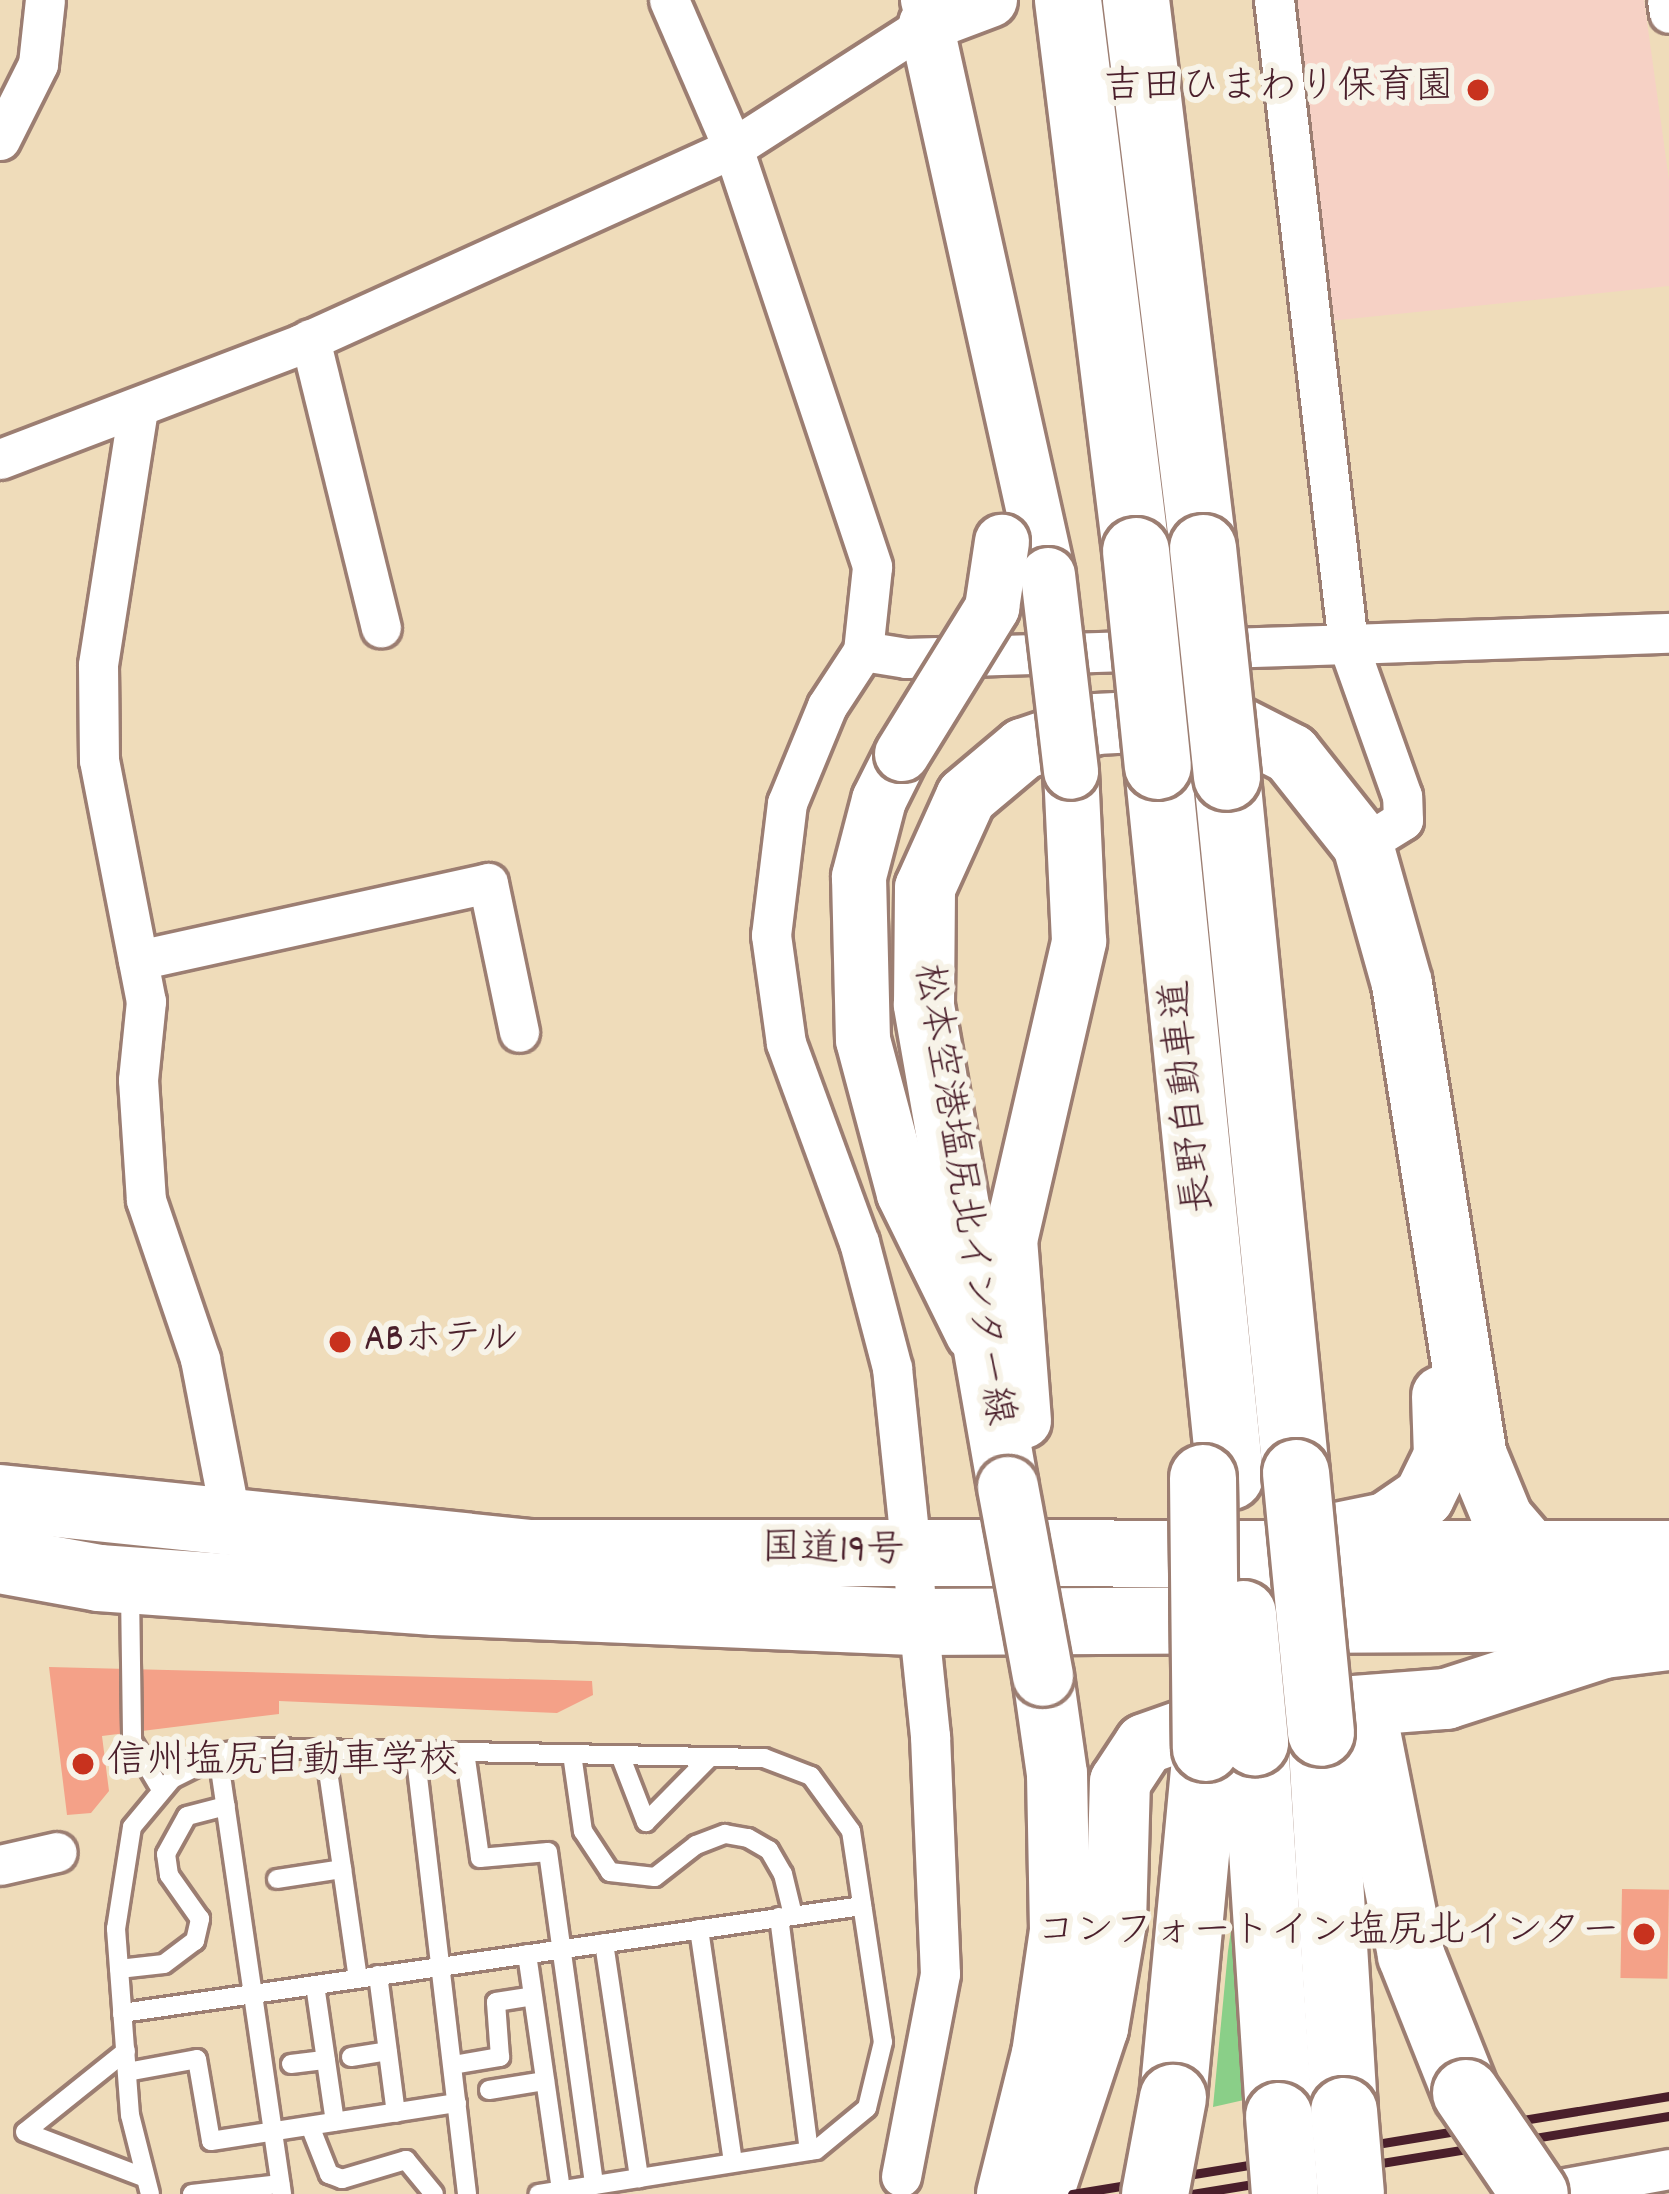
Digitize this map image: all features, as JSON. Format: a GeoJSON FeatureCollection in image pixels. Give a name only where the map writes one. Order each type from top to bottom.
{"type":"FeatureCollection","features":[{"type":"Feature","properties":{"kind":"highway","name":"長野自動車道"},"geometry":{"type":"LineString","coordinates":[[1068,0],[1158,766],[1216,1477],[1230,1745]]}},
{"type":"Feature","properties":{"kind":"highway","name":"長野自動車道"},"geometry":{"type":"LineString","coordinates":[[1136,0],[1343,1730],[1344,2111],[1351,2194]]}},
{"type":"Feature","properties":{"kind":"highway","name":"国道19号"},"geometry":{"type":"LineString","coordinates":[[0,1498],[530,1553],[1134,1558],[1669,1554]]}},
{"type":"Feature","properties":{"kind":"highway","name":"国道19号"},"geometry":{"type":"LineString","coordinates":[[0,1560],[130,1580],[916,1622],[1669,1618]]}},
{"type":"Feature","properties":{"kind":"highway"},"geometry":{"type":"LineString","coordinates":[[1343,1730],[1411,1955],[1466,2093],[1534,2194]]}},
{"type":"Feature","properties":{"kind":"highway"},"geometry":{"type":"LineString","coordinates":[[1155,2194],[1230,1745]]}},
{"type":"Feature","properties":{"kind":"highway"},"geometry":{"type":"LineString","coordinates":[[1230,1745],[1285,2194]]}},
{"type":"Feature","properties":{"kind":"main road","name":"松本空港塩尻北インター線"},"geometry":{"type":"LineString","coordinates":[[1007,2194],[1044,2153],[1060,1930],[1058,1774],[1052,1676],[1021,1485],[985,1358],[920,962],[933,856],[966,797],[1023,749],[1057,733],[1128,719],[1196,719],[1234,725],[1291,754],[1363,845],[1393,936],[1419,1112]]}},
{"type":"Feature","properties":{"kind":"main road"},"geometry":{"type":"LineString","coordinates":[[1419,1112],[1477,1456],[1503,1519],[1535,1556]]}},
{"type":"Feature","properties":{"kind":"main road"},"geometry":{"type":"LineString","coordinates":[[1134,1558],[1366,1529],[1406,1512],[1438,1478],[1445,1434],[1419,1112]]}},
{"type":"Feature","properties":{"kind":"main road"},"geometry":{"type":"LineString","coordinates":[[1423,1621],[1446,1599],[1468,1557],[1477,1456]]}},
{"type":"Feature","properties":{"kind":"main road"},"geometry":{"type":"LineString","coordinates":[[1044,2153],[1110,1973],[1120,1782],[1145,1744],[1224,1717],[1458,1697],[1604,1648],[1669,1640]]}},
{"type":"Feature","properties":{"kind":"street"},"geometry":{"type":"LineString","coordinates":[[0,140],[38,64],[45,0]]}},
{"type":"Feature","properties":{"kind":"street"},"geometry":{"type":"LineString","coordinates":[[669,0],[733,148],[872,567],[863,651],[827,706],[788,803],[771,935],[786,1043],[859,1242],[892,1368],[930,1736],[940,1975],[900,2077],[901,2176]]}},
{"type":"Feature","properties":{"kind":"street"},"geometry":{"type":"LineString","coordinates":[[0,459],[310,339],[733,148],[923,12],[990,0]]}},
{"type":"Feature","properties":{"kind":"street"},"geometry":{"type":"LineString","coordinates":[[1274,0],[1348,644],[1402,796],[1403,820],[1363,845]]}},
{"type":"Feature","properties":{"kind":"street"},"geometry":{"type":"LineString","coordinates":[[1667,0],[1669,13]]}},
{"type":"Feature","properties":{"kind":"street"},"geometry":{"type":"LineString","coordinates":[[923,12],[954,175],[1048,574],[1071,772],[1076,962],[1010,1241],[1021,1485]]}},
{"type":"Feature","properties":{"kind":"street"},"geometry":{"type":"LineString","coordinates":[[954,175],[1002,542],[992,608],[879,800],[859,878],[862,1040],[904,1194],[985,1358]]}},
{"type":"Feature","properties":{"kind":"street"},"geometry":{"type":"LineString","coordinates":[[310,339],[381,627]]}},
{"type":"Feature","properties":{"kind":"street"},"geometry":{"type":"LineString","coordinates":[[138,409],[98,665],[99,760],[146,1001],[138,1080],[146,1200],[200,1359],[232,1525]]}},
{"type":"Feature","properties":{"kind":"street"},"geometry":{"type":"LineString","coordinates":[[863,651],[906,658],[1669,633]]}},
{"type":"Feature","properties":{"kind":"street"},"geometry":{"type":"LineString","coordinates":[[138,960],[488,883],[519,1032]]}},
{"type":"Feature","properties":{"kind":"street"},"geometry":{"type":"LineString","coordinates":[[0,1865],[57,1852]]}},
{"type":"Feature","properties":{"kind":"street"},"geometry":{"type":"LineString","coordinates":[[1534,2194],[1666,2173]]}},
{"type":"Feature","properties":{"kind":"lane"},"geometry":{"type":"LineString","coordinates":[[130,1580],[132,1741],[160,1788]]}},
{"type":"Feature","properties":{"kind":"lane"},"geometry":{"type":"LineString","coordinates":[[325,1750],[358,1978]]}},
{"type":"Feature","properties":{"kind":"lane"},"geometry":{"type":"LineString","coordinates":[[146,2186],[122,2013],[120,1864],[132,1827],[160,1788],[218,1755],[325,1750],[764,1758],[811,1776],[851,1832],[884,2042],[900,2077],[809,2151],[538,2194]]}},
{"type":"Feature","properties":{"kind":"lane"},"geometry":{"type":"LineString","coordinates":[[415,1751],[466,2194]]}},
{"type":"Feature","properties":{"kind":"lane"},"geometry":{"type":"LineString","coordinates":[[465,1752],[480,1858],[548,1852],[594,2185]]}},
{"type":"Feature","properties":{"kind":"lane"},"geometry":{"type":"LineString","coordinates":[[572,1754],[584,1831],[610,1872],[655,1877],[696,1845],[725,1834],[748,1838],[769,1850],[783,1874],[809,2151]]}},
{"type":"Feature","properties":{"kind":"lane"},"geometry":{"type":"LineString","coordinates":[[192,2194],[281,2189],[218,1755]]}},
{"type":"Feature","properties":{"kind":"lane"},"geometry":{"type":"LineString","coordinates":[[620,1755],[646,1822],[710,1757]]}},
{"type":"Feature","properties":{"kind":"lane"},"geometry":{"type":"LineString","coordinates":[[119,1969],[164,1964],[195,1941],[200,1919],[169,1875],[166,1855],[172,1831],[187,1816],[226,1806]]}},
{"type":"Feature","properties":{"kind":"lane"},"geometry":{"type":"LineString","coordinates":[[278,1879],[342,1869]]}},
{"type":"Feature","properties":{"kind":"lane"},"geometry":{"type":"LineString","coordinates":[[122,2013],[862,1906]]}},
{"type":"Feature","properties":{"kind":"lane"},"geometry":{"type":"LineString","coordinates":[[699,1929],[733,2163]]}},
{"type":"Feature","properties":{"kind":"lane"},"geometry":{"type":"LineString","coordinates":[[604,1942],[639,2178]]}},
{"type":"Feature","properties":{"kind":"lane"},"geometry":{"type":"LineString","coordinates":[[527,1954],[561,2190]]}},
{"type":"Feature","properties":{"kind":"lane"},"geometry":{"type":"LineString","coordinates":[[379,1975],[396,2113]]}},
{"type":"Feature","properties":{"kind":"lane"},"geometry":{"type":"LineString","coordinates":[[315,1984],[335,2122]]}},
{"type":"Feature","properties":{"kind":"lane"},"geometry":{"type":"LineString","coordinates":[[453,2065],[500,2057],[496,2002],[532,1996]]}},
{"type":"Feature","properties":{"kind":"lane"},"geometry":{"type":"LineString","coordinates":[[126,2051],[25,2132],[146,2186]]}},
{"type":"Feature","properties":{"kind":"lane"},"geometry":{"type":"LineString","coordinates":[[351,2057],[388,2051]]}},
{"type":"Feature","properties":{"kind":"lane"},"geometry":{"type":"LineString","coordinates":[[127,2072],[197,2059],[211,2141],[457,2103]]}},
{"type":"Feature","properties":{"kind":"lane"},"geometry":{"type":"LineString","coordinates":[[291,2064],[326,2060]]}},
{"type":"Feature","properties":{"kind":"lane"},"geometry":{"type":"LineString","coordinates":[[489,2090],[545,2081]]}},
{"type":"Feature","properties":{"kind":"lane"},"geometry":{"type":"LineString","coordinates":[[310,2126],[329,2174],[343,2179],[406,2160],[434,2194]]}},
{"type":"Feature","properties":{"kind":"shaded area","name":"吉田ひまわり保育園"},"geometry":{"type":"Polygon","coordinates":[[[1288,0],[1644,0],[1669,180],[1669,286],[1329,321],[1288,0]]]}},
{"type":"Feature","properties":{"kind":"green space"},"geometry":{"type":"Polygon","coordinates":[[[1238,1881],[1244,2100],[1213,2107],[1228,1951],[1238,1881]]]}},
{"type":"Feature","properties":{"kind":"building","name":"信州塩尻自動車学校"},"geometry":{"type":"Polygon","coordinates":[[[49,1667],[592,1681],[593,1695],[557,1713],[279,1701],[279,1714],[102,1736],[109,1791],[91,1813],[67,1815],[49,1667]]]}},
{"type":"Feature","properties":{"kind":"building","name":"コンフォートイン塩尻北インター"},"geometry":{"type":"Polygon","coordinates":[[[1622,1889],[1669,1890],[1667,1979],[1620,1978],[1622,1889]]]}},
{"type":"Feature","properties":{"kind":"railway"},"geometry":{"type":"LineString","coordinates":[[1072,2194],[1669,2096]]}},
{"type":"Feature","properties":{"kind":"railway"},"geometry":{"type":"LineString","coordinates":[[1192,2194],[1669,2116]]}},
{"type":"Feature","properties":{"kind":"place","name":"吉田ひまわり保育園"},"geometry":{"type":"Point","coordinates":[1478,90]}},
{"type":"Feature","properties":{"kind":"place","name":"ABホテル"},"geometry":{"type":"Point","coordinates":[340,1342]}},
{"type":"Feature","properties":{"kind":"place","name":"信州塩尻自動車学校"},"geometry":{"type":"Point","coordinates":[83,1764]}},
{"type":"Feature","properties":{"kind":"place","name":"コンフォートイン塩尻北インター"},"geometry":{"type":"Point","coordinates":[1644,1934]}}]}
